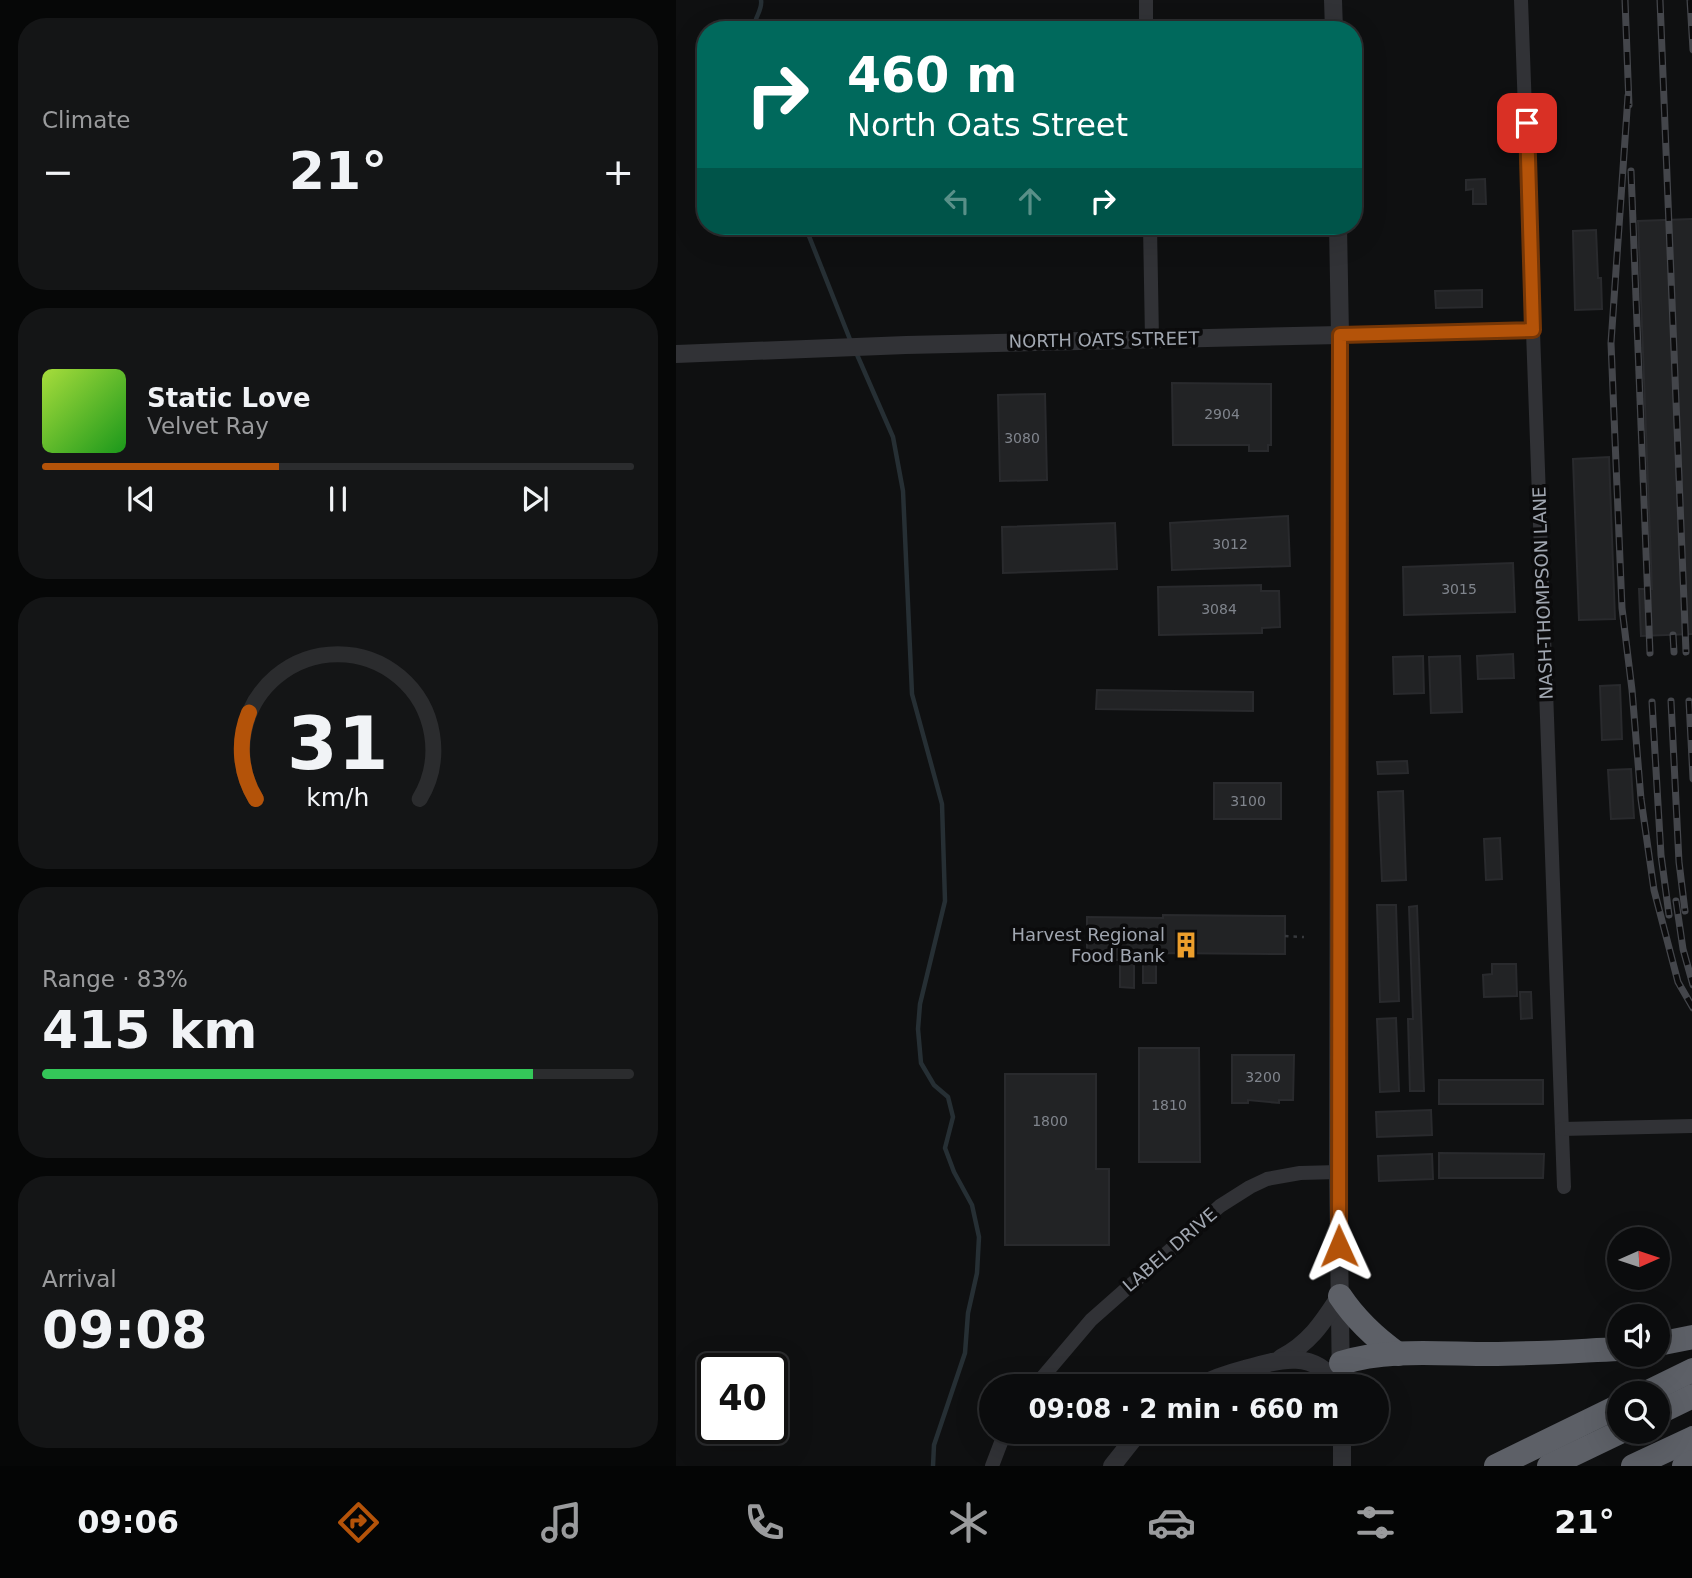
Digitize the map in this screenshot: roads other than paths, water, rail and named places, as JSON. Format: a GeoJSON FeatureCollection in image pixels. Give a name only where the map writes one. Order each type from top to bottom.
{"type":"FeatureCollection","features":[{"type":"Feature","properties":{"kind":"highway"},"geometry":{"type":"LineString","coordinates":[[1340,1296],[1370,1333],[1398,1353]]}},
{"type":"Feature","properties":{"kind":"highway"},"geometry":{"type":"LineString","coordinates":[[1670,1342],[1693,1337]]}},
{"type":"Feature","properties":{"kind":"highway"},"geometry":{"type":"LineString","coordinates":[[1346,1374],[1377,1355],[1398,1353],[1515,1354],[1607,1350]]}},
{"type":"Feature","properties":{"kind":"highway"},"geometry":{"type":"LineString","coordinates":[[1670,1381],[1693,1370]]}},
{"type":"Feature","properties":{"kind":"highway"},"geometry":{"type":"LineString","coordinates":[[1670,1407],[1693,1396]]}},
{"type":"Feature","properties":{"kind":"highway"},"geometry":{"type":"LineString","coordinates":[[1496,1466],[1607,1412]]}},
{"type":"Feature","properties":{"kind":"highway"},"geometry":{"type":"LineString","coordinates":[[1633,1466],[1693,1437]]}},
{"type":"Feature","properties":{"kind":"highway"},"geometry":{"type":"LineString","coordinates":[[1549,1466],[1607,1438]]}},
{"type":"Feature","properties":{"kind":"highway"},"geometry":{"type":"LineString","coordinates":[[1684,1466],[1693,1462]]}},
{"type":"Feature","properties":{"kind":"street"},"geometry":{"type":"LineString","coordinates":[[1146,0],[1146,21]]}},
{"type":"Feature","properties":{"kind":"street"},"geometry":{"type":"LineString","coordinates":[[1333,0],[1334,21]]}},
{"type":"Feature","properties":{"kind":"street","name":"NASH-THOMPSON LANE"},"geometry":{"type":"LineString","coordinates":[[1521,0],[1531,201],[1533,330],[1564,1187]]}},
{"type":"Feature","properties":{"kind":"street"},"geometry":{"type":"LineString","coordinates":[[1150,235],[1152,340]]}},
{"type":"Feature","properties":{"kind":"street"},"geometry":{"type":"LineString","coordinates":[[1338,235],[1340,1374]]}},
{"type":"Feature","properties":{"kind":"street","name":"NORTH OATS STREET"},"geometry":{"type":"LineString","coordinates":[[676,355],[878,347],[1533,330]]}},
{"type":"Feature","properties":{"kind":"street"},"geometry":{"type":"LineString","coordinates":[[1562,1129],[1693,1126]]}},
{"type":"Feature","properties":{"kind":"street","name":"LABEL DRIVE"},"geometry":{"type":"LineString","coordinates":[[1045,1374],[1091,1320],[1220,1206],[1267,1179],[1300,1173],[1338,1172]]}},
{"type":"Feature","properties":{"kind":"street"},"geometry":{"type":"LineString","coordinates":[[1229,1374],[1279,1359],[1296,1350],[1315,1334],[1340,1296]]}},
{"type":"Feature","properties":{"kind":"street"},"geometry":{"type":"LineString","coordinates":[[1279,1359],[1302,1360],[1316,1365],[1328,1374]]}},
{"type":"Feature","properties":{"kind":"street"},"geometry":{"type":"LineString","coordinates":[[992,1466],[1000,1444]]}},
{"type":"Feature","properties":{"kind":"street"},"geometry":{"type":"LineString","coordinates":[[1112,1466],[1129,1444]]}},
{"type":"Feature","properties":{"kind":"street"},"geometry":{"type":"LineString","coordinates":[[1342,1444],[1342,1466]]}},
{"type":"Feature","properties":{"kind":"waterway"},"geometry":{"type":"LineString","coordinates":[[755,21],[761,0]]}},
{"type":"Feature","properties":{"kind":"waterway"},"geometry":{"type":"LineString","coordinates":[[809,235],[851,342]]}},
{"type":"Feature","properties":{"kind":"waterway"},"geometry":{"type":"LineString","coordinates":[[855,350],[893,437],[903,491],[912,694],[942,804],[945,901],[920,1004],[918,1029],[921,1063],[934,1085],[948,1097],[953,1117],[945,1148],[954,1172],[972,1205],[979,1237],[977,1273],[968,1313],[965,1353],[934,1445],[933,1466]]}},
{"type":"Feature","properties":{"kind":"railway"},"geometry":{"type":"LineString","coordinates":[[1625,0],[1629,105]]}},
{"type":"Feature","properties":{"kind":"railway"},"geometry":{"type":"LineString","coordinates":[[1660,0],[1686,652]]}},
{"type":"Feature","properties":{"kind":"railway"},"geometry":{"type":"LineString","coordinates":[[1690,0],[1693,50]]}},
{"type":"Feature","properties":{"kind":"railway"},"geometry":{"type":"LineString","coordinates":[[1628,96],[1611,343],[1622,608],[1641,799],[1654,890],[1678,982],[1693,1008]]}},
{"type":"Feature","properties":{"kind":"railway"},"geometry":{"type":"LineString","coordinates":[[1631,171],[1650,653]]}},
{"type":"Feature","properties":{"kind":"railway"},"geometry":{"type":"LineString","coordinates":[[1673,635],[1674,652]]}},
{"type":"Feature","properties":{"kind":"railway"},"geometry":{"type":"LineString","coordinates":[[1671,701],[1679,862],[1685,911]]}},
{"type":"Feature","properties":{"kind":"railway"},"geometry":{"type":"LineString","coordinates":[[1689,701],[1693,779]]}},
{"type":"Feature","properties":{"kind":"railway"},"geometry":{"type":"LineString","coordinates":[[1652,702],[1661,855],[1669,915]]}},
{"type":"Feature","properties":{"kind":"railway"},"geometry":{"type":"LineString","coordinates":[[1676,901],[1683,949],[1693,985]]}},
{"type":"Feature","properties":{"kind":"place","name":"Harvest Regional Food Bank"},"geometry":{"type":"Point","coordinates":[1186,945]}}]}
